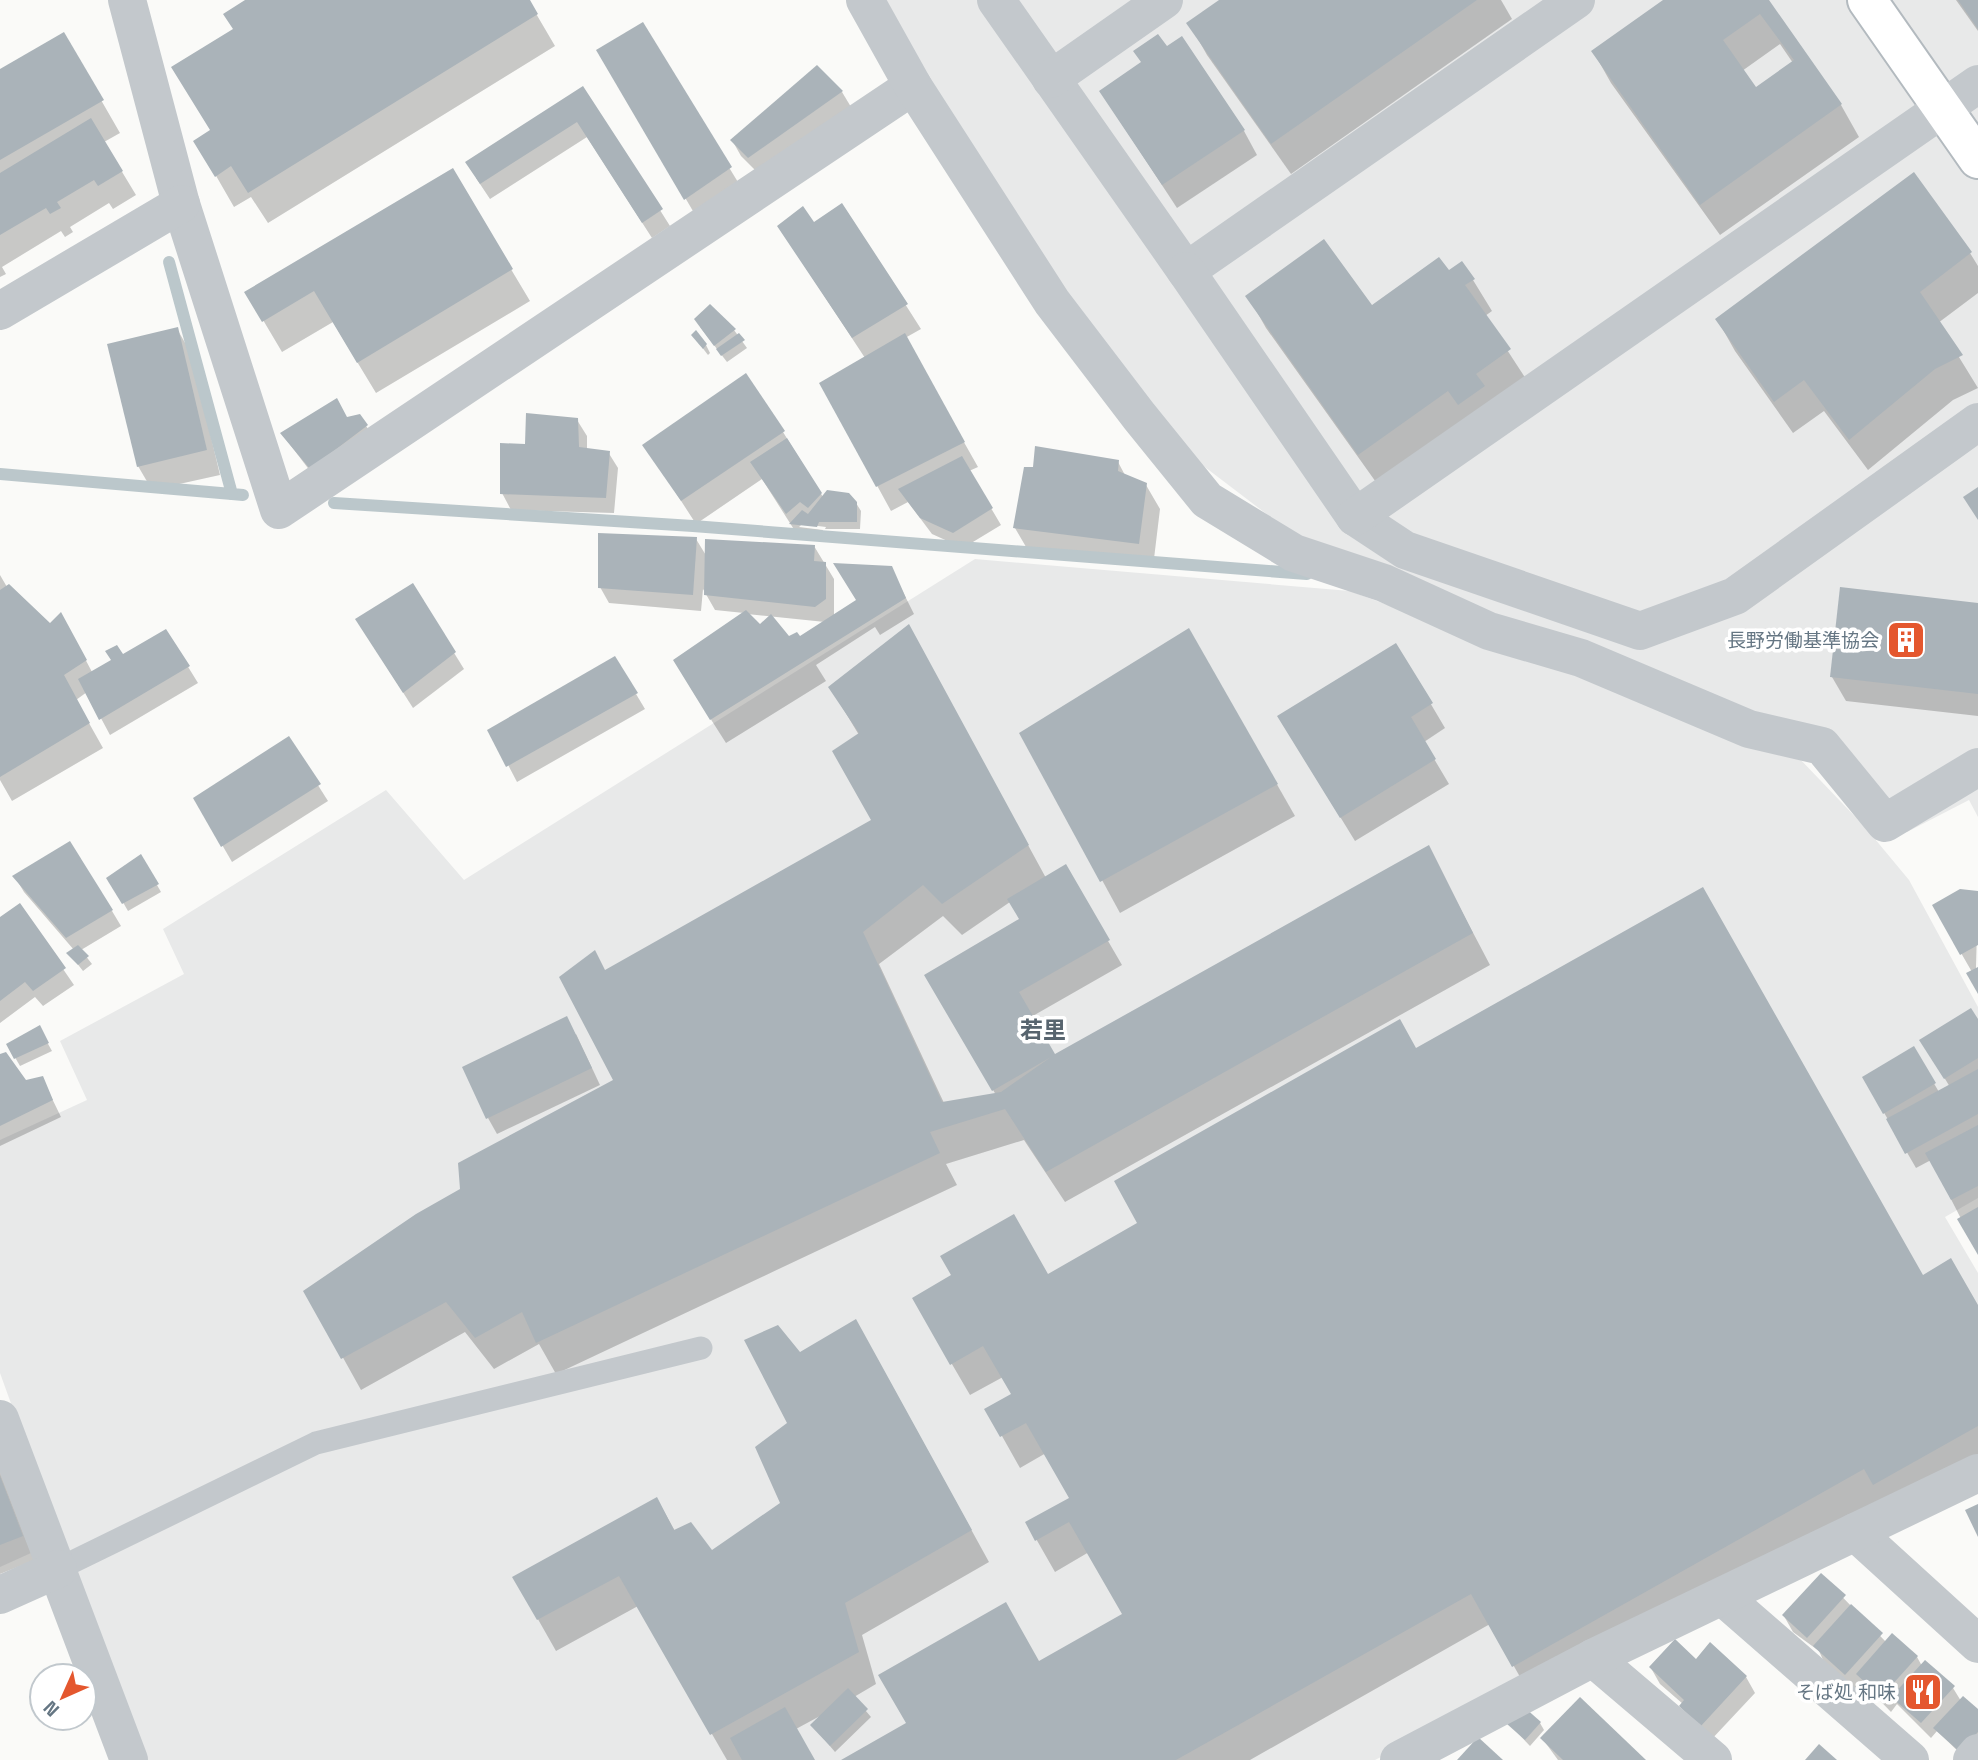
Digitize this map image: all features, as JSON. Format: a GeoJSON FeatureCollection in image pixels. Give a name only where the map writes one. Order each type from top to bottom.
{"type":"FeatureCollection","features":[{"type":"Feature","properties":{"kind":"street"},"geometry":{"type":"LineString","coordinates":[[127,0],[181,204],[279,510],[913,86]]}},
{"type":"Feature","properties":{"kind":"street"},"geometry":{"type":"LineString","coordinates":[[865,0],[913,86],[1052,302],[1139,416],[1208,500],[1294,553],[1384,583],[1489,631],[1581,658],[1749,729],[1822,746],[1885,823],[1978,767]]}},
{"type":"Feature","properties":{"kind":"street"},"geometry":{"type":"LineString","coordinates":[[996,0],[1355,517],[1405,550],[1640,631],[1735,596],[1978,422]]}},
{"type":"Feature","properties":{"kind":"street"},"geometry":{"type":"LineString","coordinates":[[1051,79],[1164,0]]}},
{"type":"Feature","properties":{"kind":"street"},"geometry":{"type":"LineString","coordinates":[[1186,271],[1576,0]]}},
{"type":"Feature","properties":{"kind":"street"},"geometry":{"type":"LineString","coordinates":[[1867,0],[1978,159]]}},
{"type":"Feature","properties":{"kind":"street"},"geometry":{"type":"LineString","coordinates":[[1355,517],[1978,84]]}},
{"type":"Feature","properties":{"kind":"street"},"geometry":{"type":"LineString","coordinates":[[0,311],[181,204]]}},
{"type":"Feature","properties":{"kind":"street"},"geometry":{"type":"LineString","coordinates":[[0,1419],[129,1760]]}},
{"type":"Feature","properties":{"kind":"street"},"geometry":{"type":"LineString","coordinates":[[1399,1760],[1592,1658],[1724,1598],[1978,1474]]}},
{"type":"Feature","properties":{"kind":"street"},"geometry":{"type":"LineString","coordinates":[[1855,1532],[1978,1644]]}},
{"type":"Feature","properties":{"kind":"street"},"geometry":{"type":"LineString","coordinates":[[0,1595],[58,1569]]}},
{"type":"Feature","properties":{"kind":"street"},"geometry":{"type":"LineString","coordinates":[[1724,1598],[1910,1760]]}},
{"type":"Feature","properties":{"kind":"street"},"geometry":{"type":"LineString","coordinates":[[1592,1658],[1713,1760]]}},
{"type":"Feature","properties":{"kind":"street"},"geometry":{"type":"LineString","coordinates":[[1972,1760],[1978,1753]]}},
{"type":"Feature","properties":{"kind":"lane"},"geometry":{"type":"LineString","coordinates":[[58,1569],[316,1443],[701,1348]]}},
{"type":"Feature","properties":{"kind":"shaded area"},"geometry":{"type":"Polygon","coordinates":[[[886,0],[1978,0],[1978,817],[1969,800],[1907,832],[1824,736],[1710,704],[1302,541],[1172,442],[1063,290],[929,79],[886,0]]]}},
{"type":"Feature","properties":{"kind":"shaded area"},"geometry":{"type":"Polygon","coordinates":[[[975,559],[1350,591],[1798,757],[1865,827],[1909,880],[1978,1007],[1978,1198],[1945,1217],[1978,1273],[1978,1455],[1375,1760],[140,1760],[0,1373],[0,1140],[87,1100],[60,1041],[184,974],[163,929],[386,790],[464,880],[975,559]]]}},
{"type":"Feature","properties":{"kind":"shaded area"},"geometry":{"type":"Polygon","coordinates":[[[0,1474],[31,1553],[0,1567],[0,1474]]]}},
{"type":"Feature","properties":{"kind":"building"},"geometry":{"type":"Polygon","coordinates":[[[245,0],[530,0],[538,14],[248,193],[231,166],[215,177],[193,141],[210,130],[171,67],[233,29],[223,14],[245,0]]]}},
{"type":"Feature","properties":{"kind":"building"},"geometry":{"type":"Polygon","coordinates":[[[1219,0],[1477,0],[1271,144],[1186,23],[1219,0]]]}},
{"type":"Feature","properties":{"kind":"building"},"geometry":{"type":"Polygon","coordinates":[[[1663,0],[1769,0],[1842,104],[1700,205],[1591,51],[1663,0]],[[1760,14],[1723,40],[1756,87],[1794,60],[1760,14]]]}},
{"type":"Feature","properties":{"kind":"building"},"geometry":{"type":"Polygon","coordinates":[[[1958,0],[1978,0],[1978,29],[1958,0]]]}},
{"type":"Feature","properties":{"kind":"building"},"geometry":{"type":"Polygon","coordinates":[[[643,22],[732,167],[684,200],[596,50],[643,22]]]}},
{"type":"Feature","properties":{"kind":"building"},"geometry":{"type":"Polygon","coordinates":[[[64,32],[104,100],[0,160],[0,69],[64,32]]]}},
{"type":"Feature","properties":{"kind":"building"},"geometry":{"type":"Polygon","coordinates":[[[1158,34],[1167,46],[1182,36],[1245,130],[1162,185],[1099,91],[1141,62],[1133,51],[1158,34]]]}},
{"type":"Feature","properties":{"kind":"building"},"geometry":{"type":"Polygon","coordinates":[[[817,65],[843,91],[748,158],[730,140],[817,65]]]}},
{"type":"Feature","properties":{"kind":"building"},"geometry":{"type":"Polygon","coordinates":[[[583,86],[663,209],[642,223],[577,122],[480,184],[465,162],[583,86]]]}},
{"type":"Feature","properties":{"kind":"building"},"geometry":{"type":"Polygon","coordinates":[[[91,118],[123,171],[98,186],[94,180],[57,202],[61,208],[50,214],[46,208],[0,235],[0,173],[91,118]]]}},
{"type":"Feature","properties":{"kind":"building"},"geometry":{"type":"Polygon","coordinates":[[[453,168],[513,269],[357,363],[314,291],[262,322],[244,292],[453,168]]]}},
{"type":"Feature","properties":{"kind":"building"},"geometry":{"type":"Polygon","coordinates":[[[1914,172],[1972,252],[1920,292],[1963,355],[1935,369],[1849,440],[1804,380],[1774,402],[1715,319],[1914,172]]]}},
{"type":"Feature","properties":{"kind":"building"},"geometry":{"type":"Polygon","coordinates":[[[842,203],[908,304],[852,338],[777,226],[803,206],[814,222],[842,203]]]}},
{"type":"Feature","properties":{"kind":"building"},"geometry":{"type":"Polygon","coordinates":[[[1324,239],[1372,305],[1439,257],[1449,270],[1462,261],[1475,279],[1465,285],[1511,349],[1476,374],[1485,386],[1458,405],[1448,391],[1358,455],[1245,296],[1324,239]]]}},
{"type":"Feature","properties":{"kind":"building"},"geometry":{"type":"Polygon","coordinates":[[[710,304],[736,329],[714,346],[694,319],[710,304]]]}},
{"type":"Feature","properties":{"kind":"building"},"geometry":{"type":"Polygon","coordinates":[[[178,327],[207,450],[137,467],[107,344],[178,327]]]}},
{"type":"Feature","properties":{"kind":"building"},"geometry":{"type":"Polygon","coordinates":[[[696,330],[707,344],[703,349],[691,335],[696,330]]]}},
{"type":"Feature","properties":{"kind":"building"},"geometry":{"type":"Polygon","coordinates":[[[739,333],[745,340],[721,356],[716,349],[739,333]]]}},
{"type":"Feature","properties":{"kind":"building"},"geometry":{"type":"Polygon","coordinates":[[[905,333],[965,442],[876,487],[819,383],[905,333]]]}},
{"type":"Feature","properties":{"kind":"building"},"geometry":{"type":"Polygon","coordinates":[[[746,373],[785,431],[681,501],[642,445],[746,373]]]}},
{"type":"Feature","properties":{"kind":"building"},"geometry":{"type":"Polygon","coordinates":[[[337,398],[347,417],[360,414],[368,425],[310,469],[280,433],[337,398]]]}},
{"type":"Feature","properties":{"kind":"building"},"geometry":{"type":"Polygon","coordinates":[[[526,413],[578,418],[579,447],[610,451],[606,498],[500,494],[500,443],[525,444],[526,413]]]}},
{"type":"Feature","properties":{"kind":"building"},"geometry":{"type":"Polygon","coordinates":[[[787,438],[822,493],[808,508],[800,502],[786,514],[750,462],[787,438]]]}},
{"type":"Feature","properties":{"kind":"building"},"geometry":{"type":"Polygon","coordinates":[[[1035,446],[1119,460],[1118,471],[1147,483],[1139,544],[1013,528],[1024,467],[1033,467],[1035,446]]]}},
{"type":"Feature","properties":{"kind":"building"},"geometry":{"type":"Polygon","coordinates":[[[962,456],[993,508],[953,533],[920,518],[898,489],[962,456]]]}},
{"type":"Feature","properties":{"kind":"building"},"geometry":{"type":"Polygon","coordinates":[[[1978,487],[1978,520],[1963,497],[1978,487]]]}},
{"type":"Feature","properties":{"kind":"building"},"geometry":{"type":"Polygon","coordinates":[[[827,490],[849,493],[857,502],[857,522],[819,522],[817,527],[789,524],[802,510],[808,514],[827,490]]]}},
{"type":"Feature","properties":{"kind":"building"},"geometry":{"type":"Polygon","coordinates":[[[598,533],[697,537],[693,595],[598,588],[598,533]]]}},
{"type":"Feature","properties":{"kind":"building"},"geometry":{"type":"Polygon","coordinates":[[[705,539],[815,545],[814,561],[826,562],[826,599],[815,607],[704,595],[705,539]]]}},
{"type":"Feature","properties":{"kind":"building"},"geometry":{"type":"Polygon","coordinates":[[[833,563],[892,566],[906,598],[710,720],[673,660],[746,610],[760,624],[771,614],[789,636],[797,632],[800,636],[856,600],[833,563]]]}},
{"type":"Feature","properties":{"kind":"building"},"geometry":{"type":"Polygon","coordinates":[[[413,583],[456,652],[403,693],[355,619],[413,583]]]}},
{"type":"Feature","properties":{"kind":"building"},"geometry":{"type":"Polygon","coordinates":[[[9,584],[50,623],[61,612],[87,660],[64,675],[90,723],[0,777],[0,590],[9,584]]]}},
{"type":"Feature","properties":{"kind":"building","name":"長野労働基準協会"},"geometry":{"type":"Polygon","coordinates":[[[1840,587],[1978,603],[1978,694],[1830,677],[1840,587]]]}},
{"type":"Feature","properties":{"kind":"building"},"geometry":{"type":"Polygon","coordinates":[[[909,624],[1029,845],[942,904],[923,885],[863,932],[942,1102],[1001,1092],[1051,1057],[992,1091],[924,975],[1019,919],[1007,899],[1066,864],[1110,940],[1019,992],[1055,1054],[1429,845],[1473,933],[1046,1172],[1005,1109],[930,1132],[940,1153],[536,1343],[522,1312],[475,1338],[446,1302],[341,1359],[303,1291],[416,1214],[460,1189],[458,1163],[613,1080],[559,977],[595,950],[605,970],[871,820],[832,751],[859,733],[828,687],[909,624]]]}},
{"type":"Feature","properties":{"kind":"building"},"geometry":{"type":"Polygon","coordinates":[[[1189,628],[1278,784],[1100,882],[1019,733],[1189,628]]]}},
{"type":"Feature","properties":{"kind":"building"},"geometry":{"type":"Polygon","coordinates":[[[166,629],[190,666],[99,720],[78,679],[111,660],[105,651],[117,645],[123,654],[166,629]]]}},
{"type":"Feature","properties":{"kind":"building"},"geometry":{"type":"Polygon","coordinates":[[[1396,643],[1433,703],[1411,717],[1436,759],[1340,818],[1277,716],[1396,643]]]}},
{"type":"Feature","properties":{"kind":"building"},"geometry":{"type":"Polygon","coordinates":[[[615,656],[638,693],[506,767],[487,730],[615,656]]]}},
{"type":"Feature","properties":{"kind":"building"},"geometry":{"type":"Polygon","coordinates":[[[289,736],[321,784],[221,847],[193,798],[289,736]]]}},
{"type":"Feature","properties":{"kind":"building"},"geometry":{"type":"Polygon","coordinates":[[[70,841],[113,910],[66,938],[12,876],[70,841]]]}},
{"type":"Feature","properties":{"kind":"building"},"geometry":{"type":"Polygon","coordinates":[[[141,854],[159,884],[122,904],[106,878],[141,854]]]}},
{"type":"Feature","properties":{"kind":"building"},"geometry":{"type":"Polygon","coordinates":[[[1703,887],[1923,1275],[1951,1258],[1978,1305],[1978,1426],[1873,1485],[1864,1469],[1512,1667],[1471,1594],[1176,1760],[841,1760],[906,1723],[878,1675],[1006,1602],[1039,1661],[1122,1614],[1069,1522],[1035,1541],[1025,1522],[1069,1498],[1026,1423],[1000,1437],[984,1409],[1011,1394],[983,1346],[950,1365],[912,1298],[951,1275],[940,1256],[1014,1214],[1048,1274],[1137,1223],[1114,1181],[1400,1019],[1416,1048],[1703,887]]]}},
{"type":"Feature","properties":{"kind":"building"},"geometry":{"type":"Polygon","coordinates":[[[1960,889],[1978,891],[1978,945],[1960,955],[1932,905],[1960,889]]]}},
{"type":"Feature","properties":{"kind":"building"},"geometry":{"type":"Polygon","coordinates":[[[20,903],[66,968],[33,991],[25,982],[0,1001],[0,917],[20,903]]]}},
{"type":"Feature","properties":{"kind":"building"},"geometry":{"type":"Polygon","coordinates":[[[78,945],[89,956],[78,965],[66,953],[78,945]]]}},
{"type":"Feature","properties":{"kind":"building"},"geometry":{"type":"Polygon","coordinates":[[[1978,967],[1978,994],[1966,973],[1978,967]]]}},
{"type":"Feature","properties":{"kind":"building"},"geometry":{"type":"Polygon","coordinates":[[[1971,1008],[1978,1019],[1978,1058],[1944,1079],[1919,1040],[1971,1008]]]}},
{"type":"Feature","properties":{"kind":"building"},"geometry":{"type":"Polygon","coordinates":[[[567,1016],[592,1068],[486,1119],[462,1067],[567,1016]]]}},
{"type":"Feature","properties":{"kind":"building"},"geometry":{"type":"Polygon","coordinates":[[[40,1025],[49,1043],[14,1059],[6,1044],[40,1025]]]}},
{"type":"Feature","properties":{"kind":"building"},"geometry":{"type":"Polygon","coordinates":[[[1914,1046],[1936,1083],[1883,1114],[1862,1077],[1914,1046]]]}},
{"type":"Feature","properties":{"kind":"building"},"geometry":{"type":"Polygon","coordinates":[[[6,1052],[26,1080],[43,1076],[53,1100],[0,1126],[0,1054],[6,1052]]]}},
{"type":"Feature","properties":{"kind":"building"},"geometry":{"type":"Polygon","coordinates":[[[1978,1069],[1978,1114],[1905,1154],[1886,1119],[1978,1069]]]}},
{"type":"Feature","properties":{"kind":"building"},"geometry":{"type":"Polygon","coordinates":[[[1978,1125],[1978,1186],[1951,1200],[1925,1153],[1978,1125]]]}},
{"type":"Feature","properties":{"kind":"building"},"geometry":{"type":"Polygon","coordinates":[[[1978,1207],[1978,1255],[1957,1219],[1978,1207]]]}},
{"type":"Feature","properties":{"kind":"building"},"geometry":{"type":"Polygon","coordinates":[[[856,1319],[972,1530],[845,1603],[859,1652],[710,1735],[619,1576],[537,1620],[512,1577],[657,1497],[674,1530],[691,1522],[712,1550],[780,1503],[755,1447],[787,1423],[744,1340],[778,1325],[800,1352],[856,1319]]]}},
{"type":"Feature","properties":{"kind":"building"},"geometry":{"type":"Polygon","coordinates":[[[0,1476],[23,1536],[0,1545],[0,1476]]]}},
{"type":"Feature","properties":{"kind":"building"},"geometry":{"type":"Polygon","coordinates":[[[1978,1504],[1978,1537],[1965,1510],[1978,1504]]]}},
{"type":"Feature","properties":{"kind":"building"},"geometry":{"type":"Polygon","coordinates":[[[1821,1573],[1846,1595],[1807,1638],[1782,1615],[1821,1573]]]}},
{"type":"Feature","properties":{"kind":"building"},"geometry":{"type":"Polygon","coordinates":[[[1851,1604],[1883,1633],[1845,1675],[1813,1646],[1851,1604]]]}},
{"type":"Feature","properties":{"kind":"building"},"geometry":{"type":"Polygon","coordinates":[[[1892,1633],[1918,1656],[1881,1697],[1856,1674],[1892,1633]]]}},
{"type":"Feature","properties":{"kind":"building"},"geometry":{"type":"Polygon","coordinates":[[[1675,1639],[1696,1659],[1710,1642],[1747,1676],[1700,1727],[1679,1706],[1684,1700],[1649,1667],[1675,1639]]]}},
{"type":"Feature","properties":{"kind":"building","name":"そば処 和味"},"geometry":{"type":"Polygon","coordinates":[[[1925,1660],[1955,1686],[1921,1723],[1891,1697],[1925,1660]]]}},
{"type":"Feature","properties":{"kind":"building"},"geometry":{"type":"Polygon","coordinates":[[[848,1688],[868,1709],[830,1746],[810,1725],[848,1688]]]}},
{"type":"Feature","properties":{"kind":"building"},"geometry":{"type":"Polygon","coordinates":[[[1963,1696],[1978,1709],[1978,1732],[1960,1752],[1933,1728],[1963,1696]]]}},
{"type":"Feature","properties":{"kind":"building"},"geometry":{"type":"Polygon","coordinates":[[[1580,1697],[1646,1760],[1563,1760],[1540,1738],[1580,1697]]]}},
{"type":"Feature","properties":{"kind":"building"},"geometry":{"type":"Polygon","coordinates":[[[1523,1706],[1541,1722],[1525,1740],[1507,1724],[1523,1706]]]}},
{"type":"Feature","properties":{"kind":"building"},"geometry":{"type":"Polygon","coordinates":[[[785,1707],[815,1760],[742,1760],[730,1738],[785,1707]]]}},
{"type":"Feature","properties":{"kind":"building"},"geometry":{"type":"Polygon","coordinates":[[[1478,1737],[1503,1760],[1457,1760],[1478,1737]]]}},
{"type":"Feature","properties":{"kind":"building"},"geometry":{"type":"Polygon","coordinates":[[[1819,1744],[1837,1760],[1805,1760],[1819,1744]]]}},
{"type":"Feature","properties":{"kind":"waterway"},"geometry":{"type":"LineString","coordinates":[[169,262],[232,494],[243,495]]}},
{"type":"Feature","properties":{"kind":"waterway"},"geometry":{"type":"LineString","coordinates":[[0,474],[232,494]]}},
{"type":"Feature","properties":{"kind":"waterway"},"geometry":{"type":"LineString","coordinates":[[334,503],[693,526],[1307,574]]}},
{"type":"Feature","properties":{"kind":"place","name":"長野労働基準協会"},"geometry":{"type":"Point","coordinates":[1906,640]}},
{"type":"Feature","properties":{"kind":"place","name":"そば処 和味"},"geometry":{"type":"Point","coordinates":[1923,1692]}},
{"type":"Feature","properties":{"kind":"district","name":"若里"},"geometry":{"type":"Point","coordinates":[1043,1030]}}]}
